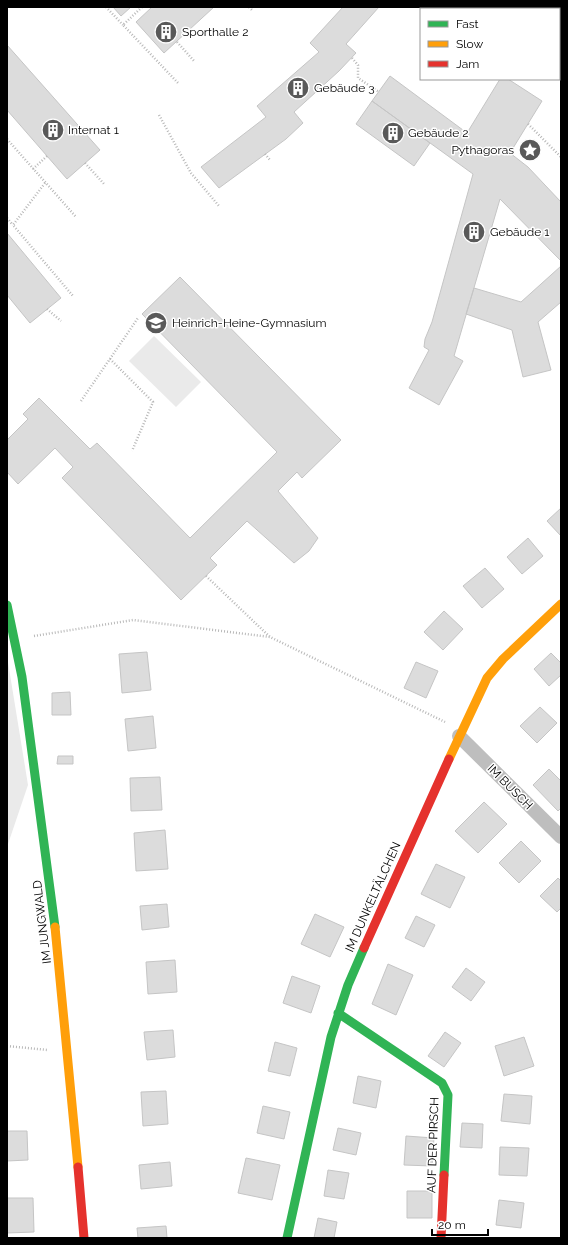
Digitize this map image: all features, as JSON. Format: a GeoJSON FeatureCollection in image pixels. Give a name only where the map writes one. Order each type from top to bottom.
{"type":"FeatureCollection","features":[{"type":"Feature","properties":{"kind":"street","name":"IM DUNKELTÄLCHEN"},"geometry":{"type":"LineString","coordinates":[[287,1238],[331,1037],[348,985],[459,736],[488,678],[503,659],[561,604]]}},
{"type":"Feature","properties":{"kind":"street","name":"IM JUNGWALD"},"geometry":{"type":"LineString","coordinates":[[7,605],[16,637],[45,847],[69,1052],[84,1238]]}},
{"type":"Feature","properties":{"kind":"street","name":"IM BUSCH"},"geometry":{"type":"LineString","coordinates":[[459,736],[561,837]]}},
{"type":"Feature","properties":{"kind":"street","name":"AUF DER PIRSCH"},"geometry":{"type":"LineString","coordinates":[[338,1013],[442,1083],[448,1095],[441,1238]]}},
{"type":"Feature","properties":{"kind":"path"},"geometry":{"type":"LineString","coordinates":[[106,7],[178,83]]}},
{"type":"Feature","properties":{"kind":"path"},"geometry":{"type":"LineString","coordinates":[[123,25],[142,7]]}},
{"type":"Feature","properties":{"kind":"path"},"geometry":{"type":"LineString","coordinates":[[249,7],[252,10]]}},
{"type":"Feature","properties":{"kind":"path"},"geometry":{"type":"LineString","coordinates":[[176,42],[195,62]]}},
{"type":"Feature","properties":{"kind":"path"},"geometry":{"type":"LineString","coordinates":[[352,58],[358,65],[358,78],[379,92]]}},
{"type":"Feature","properties":{"kind":"path"},"geometry":{"type":"LineString","coordinates":[[159,115],[191,173],[219,206]]}},
{"type":"Feature","properties":{"kind":"path"},"geometry":{"type":"LineString","coordinates":[[528,124],[561,157]]}},
{"type":"Feature","properties":{"kind":"path"},"geometry":{"type":"LineString","coordinates":[[7,139],[76,217]]}},
{"type":"Feature","properties":{"kind":"path"},"geometry":{"type":"LineString","coordinates":[[265,154],[270,160]]}},
{"type":"Feature","properties":{"kind":"path"},"geometry":{"type":"LineString","coordinates":[[33,168],[47,156]]}},
{"type":"Feature","properties":{"kind":"path"},"geometry":{"type":"LineString","coordinates":[[85,163],[105,185]]}},
{"type":"Feature","properties":{"kind":"path"},"geometry":{"type":"LineString","coordinates":[[13,225],[45,183]]}},
{"type":"Feature","properties":{"kind":"path"},"geometry":{"type":"LineString","coordinates":[[7,218],[73,296]]}},
{"type":"Feature","properties":{"kind":"path"},"geometry":{"type":"LineString","coordinates":[[47,309],[61,321]]}},
{"type":"Feature","properties":{"kind":"path"},"geometry":{"type":"LineString","coordinates":[[80,401],[138,318]]}},
{"type":"Feature","properties":{"kind":"path"},"geometry":{"type":"LineString","coordinates":[[110,358],[153,402],[132,452]]}},
{"type":"Feature","properties":{"kind":"path"},"geometry":{"type":"LineString","coordinates":[[206,576],[270,637],[453,726],[459,736]]}},
{"type":"Feature","properties":{"kind":"path"},"geometry":{"type":"LineString","coordinates":[[36,636],[133,620],[270,637]]}},
{"type":"Feature","properties":{"kind":"path"},"geometry":{"type":"LineString","coordinates":[[7,1046],[69,1052]]}},
{"type":"Feature","properties":{"kind":"shaded area"},"geometry":{"type":"Polygon","coordinates":[[[154,336],[201,382],[176,407],[129,361],[154,336]]]}},
{"type":"Feature","properties":{"kind":"shaded area"},"geometry":{"type":"Polygon","coordinates":[[[7,656],[28,785],[7,847],[7,656]]]}},
{"type":"Feature","properties":{"kind":"building"},"geometry":{"type":"Polygon","coordinates":[[[113,7],[131,7],[121,16],[113,7]]]}},
{"type":"Feature","properties":{"kind":"building","name":"Sporthalle 2"},"geometry":{"type":"Polygon","coordinates":[[[152,7],[214,7],[164,53],[136,22],[152,7]]]}},
{"type":"Feature","properties":{"kind":"building","name":"Gebäude 3"},"geometry":{"type":"Polygon","coordinates":[[[343,7],[379,7],[346,44],[356,53],[339,71],[294,112],[303,123],[286,139],[219,188],[201,167],[266,117],[257,106],[319,52],[310,43],[343,7]]]}},
{"type":"Feature","properties":{"kind":"building","name":"Internat 1"},"geometry":{"type":"Polygon","coordinates":[[[7,45],[100,150],[67,179],[7,110],[7,45]]]}},
{"type":"Feature","properties":{"kind":"building","name":"Gebäude 1"},"geometry":{"type":"Polygon","coordinates":[[[390,76],[467,133],[499,80],[510,80],[542,101],[510,153],[528,167],[561,202],[561,261],[500,199],[454,356],[463,361],[439,405],[409,388],[429,350],[424,347],[425,339],[432,322],[473,174],[372,101],[390,76]]]}},
{"type":"Feature","properties":{"kind":"building","name":"Gebäude 2"},"geometry":{"type":"Polygon","coordinates":[[[372,101],[430,143],[414,166],[356,124],[372,101]]]}},
{"type":"Feature","properties":{"kind":"building"},"geometry":{"type":"Polygon","coordinates":[[[7,233],[61,298],[30,323],[7,295],[7,233]]]}},
{"type":"Feature","properties":{"kind":"building"},"geometry":{"type":"Polygon","coordinates":[[[561,266],[561,302],[538,322],[551,370],[523,377],[512,330],[466,314],[474,288],[521,302],[561,266]]]}},
{"type":"Feature","properties":{"kind":"building"},"geometry":{"type":"Polygon","coordinates":[[[180,277],[341,440],[302,478],[297,472],[278,491],[318,538],[309,551],[294,563],[247,521],[210,558],[217,565],[181,600],[62,478],[73,467],[55,448],[18,484],[7,472],[7,440],[28,419],[23,414],[39,398],[90,449],[97,443],[190,538],[277,452],[142,314],[180,277]]]}},
{"type":"Feature","properties":{"kind":"building"},"geometry":{"type":"Polygon","coordinates":[[[561,508],[561,536],[547,521],[561,508]]]}},
{"type":"Feature","properties":{"kind":"building"},"geometry":{"type":"Polygon","coordinates":[[[528,538],[543,556],[522,574],[507,557],[528,538]]]}},
{"type":"Feature","properties":{"kind":"building"},"geometry":{"type":"Polygon","coordinates":[[[485,568],[504,589],[482,608],[463,586],[485,568]]]}},
{"type":"Feature","properties":{"kind":"building"},"geometry":{"type":"Polygon","coordinates":[[[444,611],[463,629],[443,650],[424,632],[444,611]]]}},
{"type":"Feature","properties":{"kind":"building"},"geometry":{"type":"Polygon","coordinates":[[[147,652],[151,690],[122,693],[119,654],[147,652]]]}},
{"type":"Feature","properties":{"kind":"building"},"geometry":{"type":"Polygon","coordinates":[[[551,653],[561,663],[561,675],[549,686],[534,669],[551,653]]]}},
{"type":"Feature","properties":{"kind":"building"},"geometry":{"type":"Polygon","coordinates":[[[416,662],[438,671],[426,698],[404,688],[416,662]]]}},
{"type":"Feature","properties":{"kind":"building"},"geometry":{"type":"Polygon","coordinates":[[[70,692],[71,715],[52,715],[52,693],[70,692]]]}},
{"type":"Feature","properties":{"kind":"building"},"geometry":{"type":"Polygon","coordinates":[[[540,707],[557,723],[537,743],[520,726],[540,707]]]}},
{"type":"Feature","properties":{"kind":"building"},"geometry":{"type":"Polygon","coordinates":[[[153,716],[156,748],[128,751],[125,719],[153,716]]]}},
{"type":"Feature","properties":{"kind":"building"},"geometry":{"type":"Polygon","coordinates":[[[58,756],[73,756],[73,764],[57,764],[58,756]]]}},
{"type":"Feature","properties":{"kind":"building"},"geometry":{"type":"Polygon","coordinates":[[[549,769],[561,781],[561,808],[558,811],[533,785],[549,769]]]}},
{"type":"Feature","properties":{"kind":"building"},"geometry":{"type":"Polygon","coordinates":[[[160,777],[162,810],[131,811],[130,778],[160,777]]]}},
{"type":"Feature","properties":{"kind":"building"},"geometry":{"type":"Polygon","coordinates":[[[484,802],[507,824],[478,853],[455,831],[484,802]]]}},
{"type":"Feature","properties":{"kind":"building"},"geometry":{"type":"Polygon","coordinates":[[[165,830],[168,869],[136,871],[134,833],[165,830]]]}},
{"type":"Feature","properties":{"kind":"building"},"geometry":{"type":"Polygon","coordinates":[[[521,841],[541,861],[519,883],[499,863],[521,841]]]}},
{"type":"Feature","properties":{"kind":"building"},"geometry":{"type":"Polygon","coordinates":[[[436,864],[465,877],[450,908],[421,894],[436,864]]]}},
{"type":"Feature","properties":{"kind":"building"},"geometry":{"type":"Polygon","coordinates":[[[558,878],[561,881],[561,908],[557,912],[540,896],[558,878]]]}},
{"type":"Feature","properties":{"kind":"building"},"geometry":{"type":"Polygon","coordinates":[[[167,904],[169,927],[142,930],[140,906],[167,904]]]}},
{"type":"Feature","properties":{"kind":"building"},"geometry":{"type":"Polygon","coordinates":[[[315,914],[344,927],[330,957],[301,944],[315,914]]]}},
{"type":"Feature","properties":{"kind":"building"},"geometry":{"type":"Polygon","coordinates":[[[416,916],[435,925],[424,947],[405,938],[416,916]]]}},
{"type":"Feature","properties":{"kind":"building"},"geometry":{"type":"Polygon","coordinates":[[[175,960],[177,992],[148,994],[146,962],[175,960]]]}},
{"type":"Feature","properties":{"kind":"building"},"geometry":{"type":"Polygon","coordinates":[[[388,964],[413,975],[396,1015],[372,1004],[388,964]]]}},
{"type":"Feature","properties":{"kind":"building"},"geometry":{"type":"Polygon","coordinates":[[[466,968],[485,982],[471,1001],[452,987],[466,968]]]}},
{"type":"Feature","properties":{"kind":"building"},"geometry":{"type":"Polygon","coordinates":[[[292,976],[320,986],[311,1013],[283,1003],[292,976]]]}},
{"type":"Feature","properties":{"kind":"building"},"geometry":{"type":"Polygon","coordinates":[[[173,1030],[175,1057],[147,1060],[144,1032],[173,1030]]]}},
{"type":"Feature","properties":{"kind":"building"},"geometry":{"type":"Polygon","coordinates":[[[445,1032],[461,1043],[444,1067],[428,1056],[445,1032]]]}},
{"type":"Feature","properties":{"kind":"building"},"geometry":{"type":"Polygon","coordinates":[[[524,1037],[534,1066],[504,1076],[495,1046],[524,1037]]]}},
{"type":"Feature","properties":{"kind":"building"},"geometry":{"type":"Polygon","coordinates":[[[275,1042],[297,1048],[290,1076],[268,1071],[275,1042]]]}},
{"type":"Feature","properties":{"kind":"building"},"geometry":{"type":"Polygon","coordinates":[[[358,1076],[381,1081],[376,1108],[353,1103],[358,1076]]]}},
{"type":"Feature","properties":{"kind":"building"},"geometry":{"type":"Polygon","coordinates":[[[166,1091],[168,1124],[143,1126],[141,1092],[166,1091]]]}},
{"type":"Feature","properties":{"kind":"building"},"geometry":{"type":"Polygon","coordinates":[[[504,1094],[532,1096],[530,1124],[501,1121],[504,1094]]]}},
{"type":"Feature","properties":{"kind":"building"},"geometry":{"type":"Polygon","coordinates":[[[263,1106],[290,1112],[284,1139],[257,1133],[263,1106]]]}},
{"type":"Feature","properties":{"kind":"building"},"geometry":{"type":"Polygon","coordinates":[[[462,1123],[483,1124],[482,1148],[460,1147],[462,1123]]]}},
{"type":"Feature","properties":{"kind":"building"},"geometry":{"type":"Polygon","coordinates":[[[338,1128],[361,1133],[356,1155],[333,1150],[338,1128]]]}},
{"type":"Feature","properties":{"kind":"building"},"geometry":{"type":"Polygon","coordinates":[[[7,1131],[27,1131],[28,1160],[7,1161],[7,1131]]]}},
{"type":"Feature","properties":{"kind":"building"},"geometry":{"type":"Polygon","coordinates":[[[406,1136],[434,1138],[432,1166],[404,1165],[406,1136]]]}},
{"type":"Feature","properties":{"kind":"building"},"geometry":{"type":"Polygon","coordinates":[[[500,1147],[529,1148],[527,1176],[499,1175],[500,1147]]]}},
{"type":"Feature","properties":{"kind":"building"},"geometry":{"type":"Polygon","coordinates":[[[246,1158],[280,1165],[272,1200],[238,1193],[246,1158]]]}},
{"type":"Feature","properties":{"kind":"building"},"geometry":{"type":"Polygon","coordinates":[[[170,1162],[172,1186],[141,1189],[139,1165],[170,1162]]]}},
{"type":"Feature","properties":{"kind":"building"},"geometry":{"type":"Polygon","coordinates":[[[328,1170],[349,1173],[344,1199],[324,1196],[328,1170]]]}},
{"type":"Feature","properties":{"kind":"building"},"geometry":{"type":"Polygon","coordinates":[[[407,1191],[432,1191],[432,1218],[407,1218],[407,1191]]]}},
{"type":"Feature","properties":{"kind":"building"},"geometry":{"type":"Polygon","coordinates":[[[7,1198],[33,1198],[34,1232],[7,1233],[7,1198]]]}},
{"type":"Feature","properties":{"kind":"building"},"geometry":{"type":"Polygon","coordinates":[[[499,1200],[524,1203],[521,1228],[496,1225],[499,1200]]]}},
{"type":"Feature","properties":{"kind":"building"},"geometry":{"type":"Polygon","coordinates":[[[318,1218],[337,1222],[334,1238],[314,1238],[318,1218]]]}},
{"type":"Feature","properties":{"kind":"building"},"geometry":{"type":"Polygon","coordinates":[[[166,1226],[167,1238],[138,1238],[137,1228],[166,1226]]]}},
{"type":"Feature","properties":{"kind":"traffic: fast"},"geometry":{"type":"LineString","coordinates":[[7,605],[22,677],[55,927]]}},
{"type":"Feature","properties":{"kind":"traffic: fast"},"geometry":{"type":"LineString","coordinates":[[287,1238],[331,1037],[348,985],[364,948]]}},
{"type":"Feature","properties":{"kind":"traffic: fast"},"geometry":{"type":"LineString","coordinates":[[338,1013],[442,1083],[448,1095],[444,1175]]}},
{"type":"Feature","properties":{"kind":"traffic: slow"},"geometry":{"type":"LineString","coordinates":[[449,759],[487,678],[503,659],[561,604]]}},
{"type":"Feature","properties":{"kind":"traffic: slow"},"geometry":{"type":"LineString","coordinates":[[55,927],[78,1167]]}},
{"type":"Feature","properties":{"kind":"traffic: jam"},"geometry":{"type":"LineString","coordinates":[[364,948],[449,759]]}},
{"type":"Feature","properties":{"kind":"traffic: jam"},"geometry":{"type":"LineString","coordinates":[[78,1167],[84,1238]]}},
{"type":"Feature","properties":{"kind":"traffic: jam"},"geometry":{"type":"LineString","coordinates":[[441,1238],[444,1175]]}},
{"type":"Feature","properties":{"kind":"place","name":"Sporthalle 2"},"geometry":{"type":"Point","coordinates":[166,32]}},
{"type":"Feature","properties":{"kind":"place","name":"Gebäude 3"},"geometry":{"type":"Point","coordinates":[298,88]}},
{"type":"Feature","properties":{"kind":"place","name":"Internat 1"},"geometry":{"type":"Point","coordinates":[53,130]}},
{"type":"Feature","properties":{"kind":"place","name":"Gebäude 2"},"geometry":{"type":"Point","coordinates":[393,133]}},
{"type":"Feature","properties":{"kind":"place","name":"Pythagoras"},"geometry":{"type":"Point","coordinates":[530,150]}},
{"type":"Feature","properties":{"kind":"place","name":"Gebäude 1"},"geometry":{"type":"Point","coordinates":[474,232]}},
{"type":"Feature","properties":{"kind":"place","name":"Heinrich-Heine-Gymnasium"},"geometry":{"type":"Point","coordinates":[156,323]}}]}
